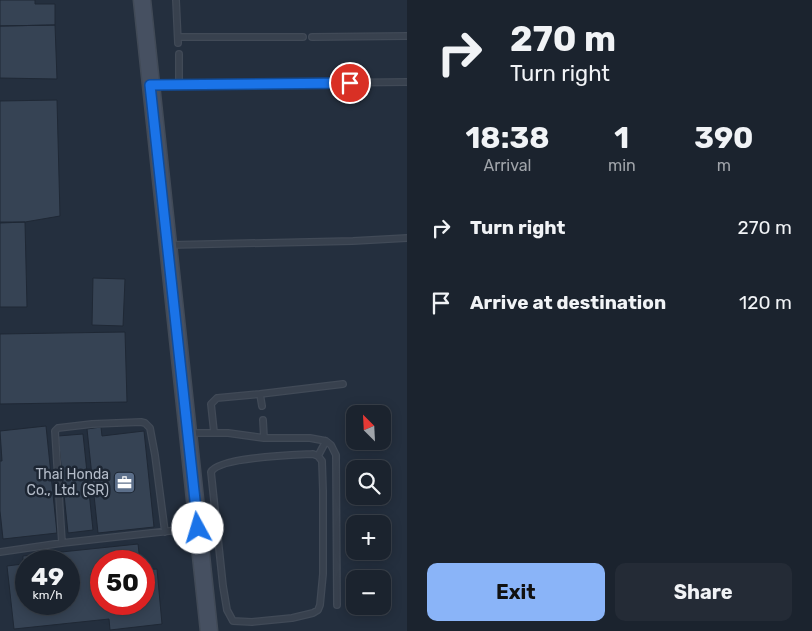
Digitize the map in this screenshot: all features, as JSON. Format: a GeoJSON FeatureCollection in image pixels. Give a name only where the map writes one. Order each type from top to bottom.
{"type":"FeatureCollection","features":[{"type":"Feature","properties":{"kind":"main road"},"geometry":{"type":"LineString","coordinates":[[142,0],[209,631]]}},
{"type":"Feature","properties":{"kind":"lane"},"geometry":{"type":"LineString","coordinates":[[176,0],[178,40],[303,37]]}},
{"type":"Feature","properties":{"kind":"lane"},"geometry":{"type":"LineString","coordinates":[[312,37],[407,36]]}},
{"type":"Feature","properties":{"kind":"lane"},"geometry":{"type":"LineString","coordinates":[[178,54],[179,85]]}},
{"type":"Feature","properties":{"kind":"lane"},"geometry":{"type":"LineString","coordinates":[[150,85],[407,82]]}},
{"type":"Feature","properties":{"kind":"lane"},"geometry":{"type":"LineString","coordinates":[[168,245],[407,238]]}},
{"type":"Feature","properties":{"kind":"lane"},"geometry":{"type":"LineString","coordinates":[[214,432],[210,404],[217,398],[343,384]]}},
{"type":"Feature","properties":{"kind":"lane"},"geometry":{"type":"LineString","coordinates":[[260,394],[262,406]]}},
{"type":"Feature","properties":{"kind":"lane"},"geometry":{"type":"LineString","coordinates":[[263,420],[264,438]]}},
{"type":"Feature","properties":{"kind":"lane"},"geometry":{"type":"LineString","coordinates":[[62,543],[54,431],[58,428],[92,424],[141,422],[148,424],[155,455],[165,532]]}},
{"type":"Feature","properties":{"kind":"lane"},"geometry":{"type":"LineString","coordinates":[[188,433],[214,432],[264,438],[310,438],[326,441],[334,448],[336,455],[337,605]]}},
{"type":"Feature","properties":{"kind":"lane"},"geometry":{"type":"LineString","coordinates":[[318,456],[326,441]]}},
{"type":"Feature","properties":{"kind":"lane"},"geometry":{"type":"LineString","coordinates":[[313,454],[318,456],[322,460],[323,574],[318,610],[292,618],[252,622],[233,621],[227,610],[223,586],[211,472],[213,468],[227,462],[271,456],[313,454]]}},
{"type":"Feature","properties":{"kind":"lane"},"geometry":{"type":"LineString","coordinates":[[0,552],[198,528]]}},
{"type":"Feature","properties":{"kind":"building"},"geometry":{"type":"Polygon","coordinates":[[[0,0],[35,0],[35,4],[55,4],[55,25],[0,26],[0,0]]]}},
{"type":"Feature","properties":{"kind":"building"},"geometry":{"type":"Polygon","coordinates":[[[55,25],[57,79],[0,78],[0,26],[55,25]]]}},
{"type":"Feature","properties":{"kind":"building"},"geometry":{"type":"Polygon","coordinates":[[[57,100],[60,216],[25,222],[0,222],[0,101],[57,100]]]}},
{"type":"Feature","properties":{"kind":"building"},"geometry":{"type":"Polygon","coordinates":[[[25,222],[27,307],[0,307],[0,223],[25,222]]]}},
{"type":"Feature","properties":{"kind":"building"},"geometry":{"type":"Polygon","coordinates":[[[93,278],[125,279],[123,326],[92,325],[93,278]]]}},
{"type":"Feature","properties":{"kind":"building"},"geometry":{"type":"Polygon","coordinates":[[[125,332],[127,402],[0,404],[0,334],[125,332]]]}},
{"type":"Feature","properties":{"kind":"building"},"geometry":{"type":"Polygon","coordinates":[[[46,426],[57,533],[3,539],[0,511],[0,461],[2,461],[0,431],[46,426]]]}},
{"type":"Feature","properties":{"kind":"building"},"geometry":{"type":"Polygon","coordinates":[[[101,427],[102,436],[144,431],[154,527],[98,533],[87,429],[101,427]]]}},
{"type":"Feature","properties":{"kind":"building"},"geometry":{"type":"Polygon","coordinates":[[[83,434],[93,530],[68,533],[58,436],[83,434]]]}},
{"type":"Feature","properties":{"kind":"building"},"geometry":{"type":"Polygon","coordinates":[[[138,544],[139,550],[90,550],[90,615],[155,615],[155,569],[157,569],[162,624],[110,630],[109,619],[14,629],[7,566],[15,565],[15,615],[80,615],[80,550],[138,544]]]}},
{"type":"Feature","properties":{"kind":"place","name":"Thai Honda Co., Ltd. (SR)"},"geometry":{"type":"Point","coordinates":[125,482]}},
{"type":"Feature","properties":{"kind":"route"},"geometry":{"type":"LineString","coordinates":[[198,528],[150,85],[350,83]]}}]}
